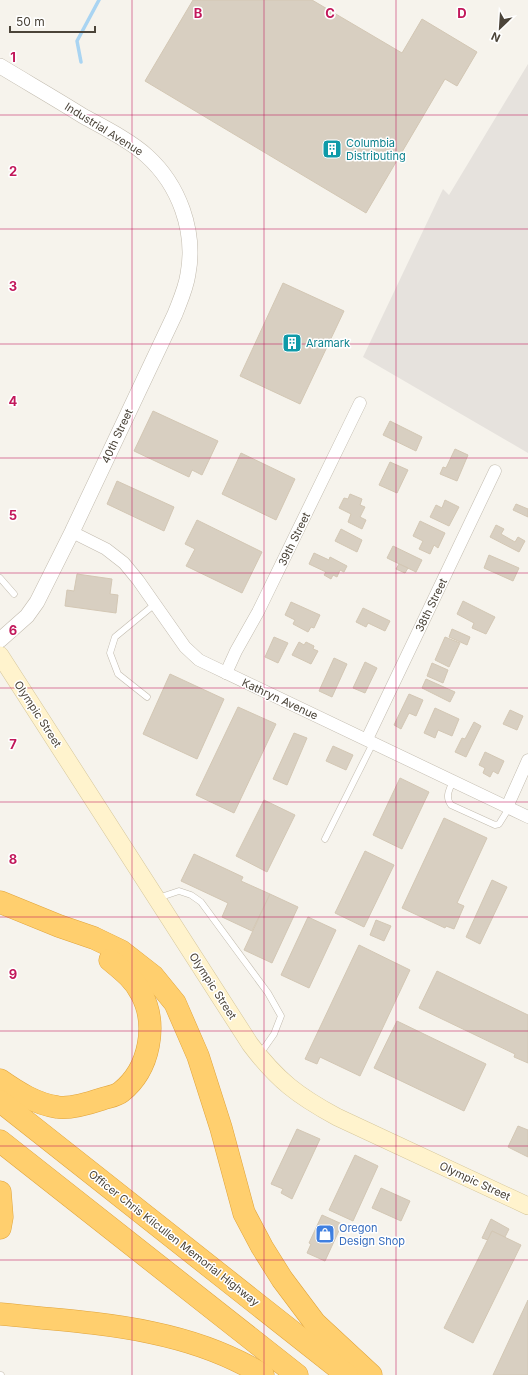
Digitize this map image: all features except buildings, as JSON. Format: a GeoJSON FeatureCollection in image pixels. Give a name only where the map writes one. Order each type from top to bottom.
{"type":"FeatureCollection","features":[{"type":"Feature","properties":{"kind":"highway"},"geometry":{"type":"LineString","coordinates":[[0,902],[59,926],[94,938],[121,951],[153,976],[174,1003],[198,1056],[221,1128],[244,1213],[258,1240],[282,1280],[315,1323],[371,1375]]}},
{"type":"Feature","properties":{"kind":"highway"},"geometry":{"type":"LineString","coordinates":[[0,1080],[31,1099],[58,1107],[89,1104],[120,1093],[134,1080],[146,1058],[151,1027],[148,1008],[141,992],[129,975],[109,959],[59,926]]}},
{"type":"Feature","properties":{"kind":"highway","name":"Officer Chris Kilcullen Memorial Highway"},"geometry":{"type":"LineString","coordinates":[[0,1101],[347,1375]]}},
{"type":"Feature","properties":{"kind":"highway"},"geometry":{"type":"LineString","coordinates":[[0,1141],[297,1375]]}},
{"type":"Feature","properties":{"kind":"highway"},"geometry":{"type":"LineString","coordinates":[[0,1192],[2,1217],[0,1228]]}},
{"type":"Feature","properties":{"kind":"highway"},"geometry":{"type":"LineString","coordinates":[[0,1314],[105,1325],[150,1332],[190,1341],[224,1354],[263,1375]]}},
{"type":"Feature","properties":{"kind":"main road","name":"Olympic Street"},"geometry":{"type":"LineString","coordinates":[[0,655],[250,1044],[278,1077],[296,1093],[316,1106],[528,1206]]}},
{"type":"Feature","properties":{"kind":"street","name":"Industrial Avenue"},"geometry":{"type":"LineString","coordinates":[[0,66],[119,137],[147,156],[165,176],[176,194],[184,216]]}},
{"type":"Feature","properties":{"kind":"street","name":"40th Street"},"geometry":{"type":"LineString","coordinates":[[0,640],[27,616],[37,602],[72,532],[182,297],[188,275],[190,254],[188,230],[184,216]]}},
{"type":"Feature","properties":{"kind":"street","name":"39th Street"},"geometry":{"type":"LineString","coordinates":[[226,673],[236,651],[258,612],[360,403]]}},
{"type":"Feature","properties":{"kind":"street","name":"38th Street"},"geometry":{"type":"LineString","coordinates":[[370,741],[495,471]]}},
{"type":"Feature","properties":{"kind":"street","name":"Kathryn Avenue"},"geometry":{"type":"LineString","coordinates":[[72,532],[106,549],[124,563],[138,580],[184,647],[200,660],[528,817]]}},
{"type":"Feature","properties":{"kind":"street"},"geometry":{"type":"LineString","coordinates":[[508,807],[528,760]]}},
{"type":"Feature","properties":{"kind":"lane"},"geometry":{"type":"LineString","coordinates":[[0,578],[14,594]]}},
{"type":"Feature","properties":{"kind":"lane"},"geometry":{"type":"LineString","coordinates":[[147,697],[118,674],[110,653],[115,637],[155,604]]}},
{"type":"Feature","properties":{"kind":"lane"},"geometry":{"type":"LineString","coordinates":[[325,839],[370,741]]}},
{"type":"Feature","properties":{"kind":"lane"},"geometry":{"type":"LineString","coordinates":[[452,781],[448,793],[448,800],[451,805],[495,825],[499,824],[508,807]]}},
{"type":"Feature","properties":{"kind":"lane"},"geometry":{"type":"LineString","coordinates":[[157,899],[179,891],[191,895],[201,902],[268,993],[280,1016],[274,1034],[259,1056]]}},
{"type":"Feature","properties":{"kind":"shaded area"},"geometry":{"type":"Polygon","coordinates":[[[528,64],[528,453],[363,357],[443,189],[449,195],[528,64]]]}},
{"type":"Feature","properties":{"kind":"waterway"},"geometry":{"type":"LineString","coordinates":[[81,62],[77,41],[99,0]]}},
{"type":"Feature","properties":{"kind":"place","name":"Columbia Distributing"},"geometry":{"type":"Point","coordinates":[332,149]}},
{"type":"Feature","properties":{"kind":"place","name":"Aramark"},"geometry":{"type":"Point","coordinates":[292,343]}},
{"type":"Feature","properties":{"kind":"place","name":"Oregon Design Shop"},"geometry":{"type":"Point","coordinates":[325,1234]}}]}
